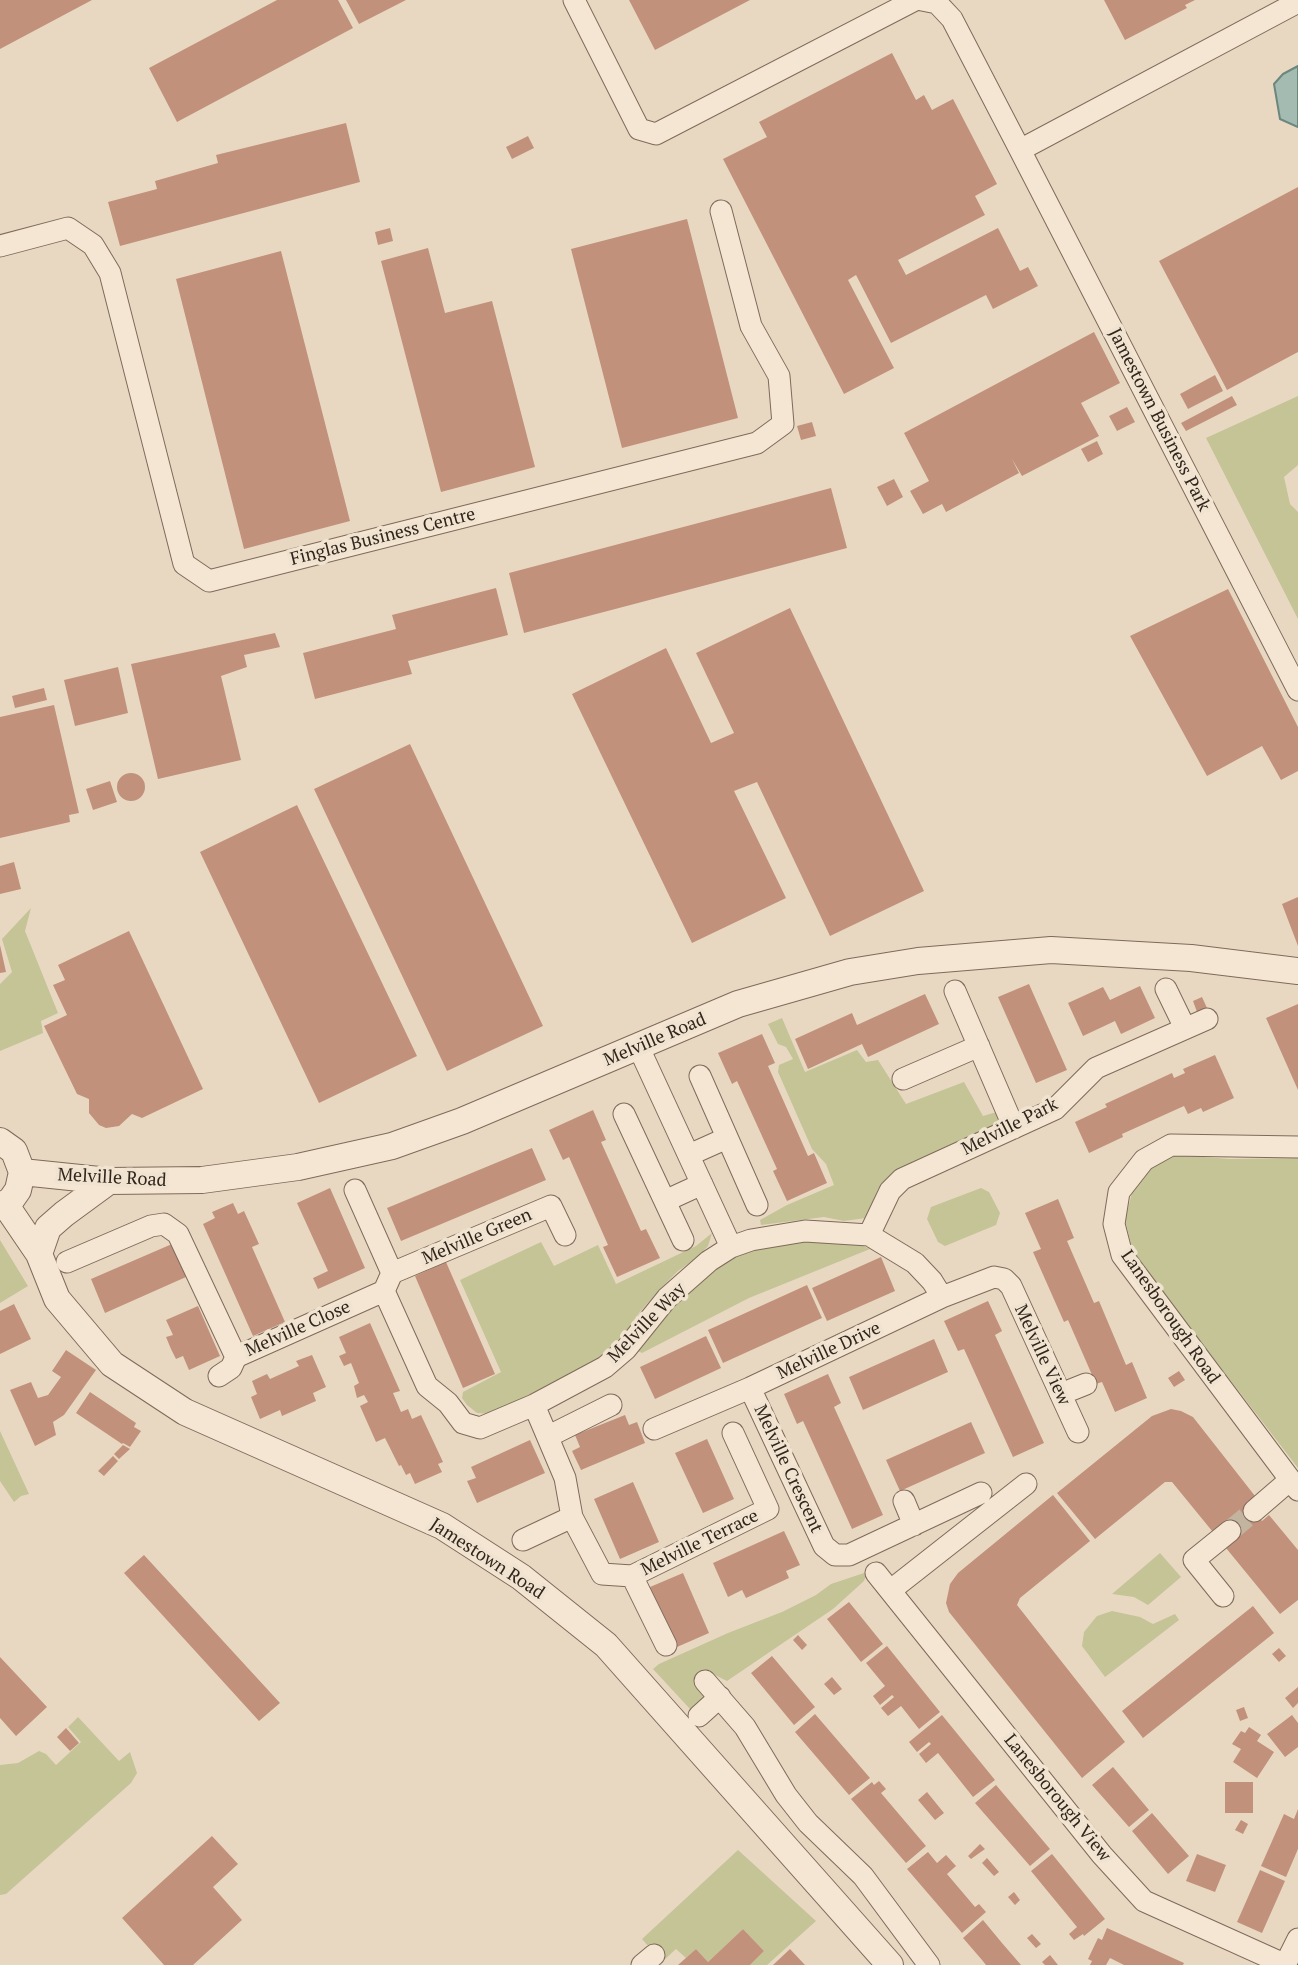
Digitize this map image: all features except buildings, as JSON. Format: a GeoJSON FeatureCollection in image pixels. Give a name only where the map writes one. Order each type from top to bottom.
{"type":"FeatureCollection","features":[{"type":"Feature","properties":{"kind":"street"},"geometry":{"type":"LineString","coordinates":[[575,0],[639,130],[656,134],[915,0]]}},
{"type":"Feature","properties":{"kind":"street","name":"Jamestown Business Park"},"geometry":{"type":"LineString","coordinates":[[922,0],[937,3],[952,19],[1298,690]]}},
{"type":"Feature","properties":{"kind":"street"},"geometry":{"type":"LineString","coordinates":[[1020,150],[1298,2]]}},
{"type":"Feature","properties":{"kind":"street","name":"Finglas Business Centre"},"geometry":{"type":"LineString","coordinates":[[0,246],[68,228],[93,245],[110,273],[184,564],[209,580],[757,443],[783,424],[779,376],[751,326],[721,211]]}},
{"type":"Feature","properties":{"kind":"street","name":"Melville Road"},"geometry":{"type":"LineString","coordinates":[[22,1172],[109,1181],[202,1180],[298,1167],[392,1146],[462,1122],[738,1004],[850,972],[918,961],[1051,950],[1191,958],[1298,971]]}},
{"type":"Feature","properties":{"kind":"street"},"geometry":{"type":"LineString","coordinates":[[1166,989],[1185,1028]]}},
{"type":"Feature","properties":{"kind":"street"},"geometry":{"type":"LineString","coordinates":[[955,991],[1014,1128]]}},
{"type":"Feature","properties":{"kind":"street","name":"Melville Park"},"geometry":{"type":"LineString","coordinates":[[869,1235],[890,1191],[902,1180],[1055,1109],[1096,1068],[1207,1019]]}},
{"type":"Feature","properties":{"kind":"street"},"geometry":{"type":"LineString","coordinates":[[638,1046],[731,1247]]}},
{"type":"Feature","properties":{"kind":"street"},"geometry":{"type":"LineString","coordinates":[[903,1079],[979,1046]]}},
{"type":"Feature","properties":{"kind":"street"},"geometry":{"type":"LineString","coordinates":[[700,1076],[757,1205]]}},
{"type":"Feature","properties":{"kind":"street"},"geometry":{"type":"LineString","coordinates":[[624,1114],[683,1240]]}},
{"type":"Feature","properties":{"kind":"street"},"geometry":{"type":"LineString","coordinates":[[689,1154],[727,1138]]}},
{"type":"Feature","properties":{"kind":"street"},"geometry":{"type":"LineString","coordinates":[[0,1141],[14,1151],[22,1172],[18,1190],[3,1205]]}},
{"type":"Feature","properties":{"kind":"street","name":"Lanesborough Road"},"geometry":{"type":"LineString","coordinates":[[1294,1485],[1122,1255],[1114,1224],[1119,1192],[1144,1160],[1171,1145],[1298,1147]]}},
{"type":"Feature","properties":{"kind":"street"},"geometry":{"type":"LineString","coordinates":[[38,1254],[48,1228],[109,1181]]}},
{"type":"Feature","properties":{"kind":"street"},"geometry":{"type":"LineString","coordinates":[[665,1201],[702,1184]]}},
{"type":"Feature","properties":{"kind":"street"},"geometry":{"type":"LineString","coordinates":[[355,1190],[428,1386],[448,1403],[463,1423],[480,1428],[534,1405],[565,1478],[572,1517],[602,1574],[632,1576],[666,1645]]}},
{"type":"Feature","properties":{"kind":"street","name":"Jamestown Road"},"geometry":{"type":"LineString","coordinates":[[3,1205],[38,1254],[57,1299],[112,1364],[186,1412],[442,1526],[521,1577],[606,1645],[890,1965]]}},
{"type":"Feature","properties":{"kind":"street","name":"Melville Green"},"geometry":{"type":"LineString","coordinates":[[388,1282],[551,1206],[565,1235]]}},
{"type":"Feature","properties":{"kind":"street"},"geometry":{"type":"LineString","coordinates":[[67,1262],[151,1226],[164,1224],[178,1234],[236,1357]]}},
{"type":"Feature","properties":{"kind":"street","name":"Melville Way"},"geometry":{"type":"LineString","coordinates":[[534,1405],[605,1367],[626,1349],[667,1298],[709,1261],[731,1247],[751,1240],[805,1231],[869,1235],[915,1263],[932,1281],[942,1297]]}},
{"type":"Feature","properties":{"kind":"street","name":"Melville Drive"},"geometry":{"type":"LineString","coordinates":[[654,1429],[750,1388],[942,1297],[994,1277],[1004,1279]]}},
{"type":"Feature","properties":{"kind":"street","name":"Melville View"},"geometry":{"type":"LineString","coordinates":[[1004,1279],[1011,1286],[1078,1432]]}},
{"type":"Feature","properties":{"kind":"street","name":"Melville Close"},"geometry":{"type":"LineString","coordinates":[[219,1376],[231,1368],[236,1357],[388,1282]]}},
{"type":"Feature","properties":{"kind":"street"},"geometry":{"type":"LineString","coordinates":[[1061,1394],[1086,1384]]}},
{"type":"Feature","properties":{"kind":"street","name":"Melville Crescent"},"geometry":{"type":"LineString","coordinates":[[750,1388],[824,1546],[835,1555],[849,1555],[981,1493]]}},
{"type":"Feature","properties":{"kind":"street"},"geometry":{"type":"LineString","coordinates":[[549,1436],[611,1405]]}},
{"type":"Feature","properties":{"kind":"street","name":"Melville Terrace"},"geometry":{"type":"LineString","coordinates":[[632,1576],[768,1509],[733,1433]]}},
{"type":"Feature","properties":{"kind":"street"},"geometry":{"type":"LineString","coordinates":[[891,1590],[1026,1484]]}},
{"type":"Feature","properties":{"kind":"street"},"geometry":{"type":"LineString","coordinates":[[1254,1511],[1294,1485]]}},
{"type":"Feature","properties":{"kind":"street"},"geometry":{"type":"LineString","coordinates":[[904,1501],[914,1525]]}},
{"type":"Feature","properties":{"kind":"street"},"geometry":{"type":"LineString","coordinates":[[523,1540],[572,1517]]}},
{"type":"Feature","properties":{"kind":"street"},"geometry":{"type":"LineString","coordinates":[[1223,1596],[1194,1560],[1230,1531]]}},
{"type":"Feature","properties":{"kind":"street","name":"Lanesborough View"},"geometry":{"type":"LineString","coordinates":[[876,1573],[1102,1855],[1144,1901],[1285,1965]]}},
{"type":"Feature","properties":{"kind":"street"},"geometry":{"type":"LineString","coordinates":[[705,1681],[745,1727],[786,1795],[808,1823],[863,1876],[929,1965]]}},
{"type":"Feature","properties":{"kind":"street"},"geometry":{"type":"LineString","coordinates":[[699,1716],[720,1698]]}},
{"type":"Feature","properties":{"kind":"street"},"geometry":{"type":"LineString","coordinates":[[1285,1965],[1298,1940]]}},
{"type":"Feature","properties":{"kind":"green space"},"geometry":{"type":"Polygon","coordinates":[[[1298,396],[1298,465],[1284,477],[1290,504],[1298,512],[1298,619],[1206,438],[1298,396]]]}},
{"type":"Feature","properties":{"kind":"green space"},"geometry":{"type":"Polygon","coordinates":[[[31,908],[25,931],[58,1013],[41,1021],[43,1033],[0,1051],[0,984],[12,972],[2,939],[31,908]]]}},
{"type":"Feature","properties":{"kind":"green space"},"geometry":{"type":"Polygon","coordinates":[[[782,1018],[805,1072],[857,1050],[866,1062],[878,1060],[906,1104],[964,1082],[983,1116],[1000,1111],[1002,1117],[990,1128],[896,1170],[878,1189],[866,1218],[844,1221],[824,1217],[761,1225],[760,1220],[787,1205],[834,1185],[826,1164],[812,1149],[778,1072],[779,1065],[793,1059],[786,1047],[778,1044],[768,1024],[782,1018]]]}},
{"type":"Feature","properties":{"kind":"green space"},"geometry":{"type":"Polygon","coordinates":[[[1177,1155],[1230,1159],[1298,1158],[1298,1468],[1134,1255],[1125,1220],[1134,1185],[1155,1165],[1177,1155]]]}},
{"type":"Feature","properties":{"kind":"green space"},"geometry":{"type":"Polygon","coordinates":[[[981,1188],[989,1192],[1000,1213],[996,1225],[945,1246],[938,1242],[927,1219],[931,1207],[981,1188]]]}},
{"type":"Feature","properties":{"kind":"green space"},"geometry":{"type":"Polygon","coordinates":[[[712,1233],[708,1246],[699,1256],[661,1288],[625,1333],[597,1360],[491,1414],[477,1413],[462,1398],[463,1392],[501,1372],[460,1280],[541,1242],[554,1266],[598,1245],[616,1284],[696,1246],[712,1233]]]}},
{"type":"Feature","properties":{"kind":"green space"},"geometry":{"type":"Polygon","coordinates":[[[802,1239],[852,1241],[870,1249],[749,1298],[642,1353],[632,1348],[701,1277],[729,1259],[750,1250],[802,1239]]]}},
{"type":"Feature","properties":{"kind":"green space"},"geometry":{"type":"Polygon","coordinates":[[[0,1240],[28,1286],[0,1303],[0,1240]]]}},
{"type":"Feature","properties":{"kind":"green space"},"geometry":{"type":"Polygon","coordinates":[[[0,1431],[29,1494],[14,1502],[0,1481],[0,1431]]]}},
{"type":"Feature","properties":{"kind":"green space"},"geometry":{"type":"Polygon","coordinates":[[[1160,1553],[1181,1577],[1148,1605],[1134,1597],[1112,1594],[1160,1553]]]}},
{"type":"Feature","properties":{"kind":"green space"},"geometry":{"type":"Polygon","coordinates":[[[867,1572],[864,1581],[833,1609],[727,1681],[713,1674],[702,1687],[705,1701],[696,1708],[690,1709],[653,1669],[728,1633],[782,1612],[816,1595],[831,1584],[867,1572]]]}},
{"type":"Feature","properties":{"kind":"green space"},"geometry":{"type":"Polygon","coordinates":[[[1112,1611],[1140,1617],[1153,1624],[1175,1614],[1179,1620],[1105,1677],[1082,1646],[1084,1632],[1097,1616],[1112,1611]]]}},
{"type":"Feature","properties":{"kind":"green space"},"geometry":{"type":"Polygon","coordinates":[[[78,1717],[119,1761],[130,1752],[137,1773],[131,1783],[6,1894],[0,1895],[0,1765],[18,1763],[39,1751],[46,1754],[56,1765],[81,1742],[68,1727],[78,1717]]]}},
{"type":"Feature","properties":{"kind":"green space"},"geometry":{"type":"Polygon","coordinates":[[[738,1850],[816,1921],[767,1965],[750,1965],[764,1951],[743,1929],[708,1962],[696,1949],[686,1958],[676,1949],[662,1962],[642,1939],[738,1850]]]}},
{"type":"Feature","properties":{"kind":"shaded area"},"geometry":{"type":"Polygon","coordinates":[[[1298,66],[1298,127],[1280,119],[1274,84],[1283,74],[1298,66]]]}},
{"type":"Feature","properties":{"kind":"tunnel"},"geometry":{"type":"LineString","coordinates":[[1230,1531],[1254,1511]]}}]}
